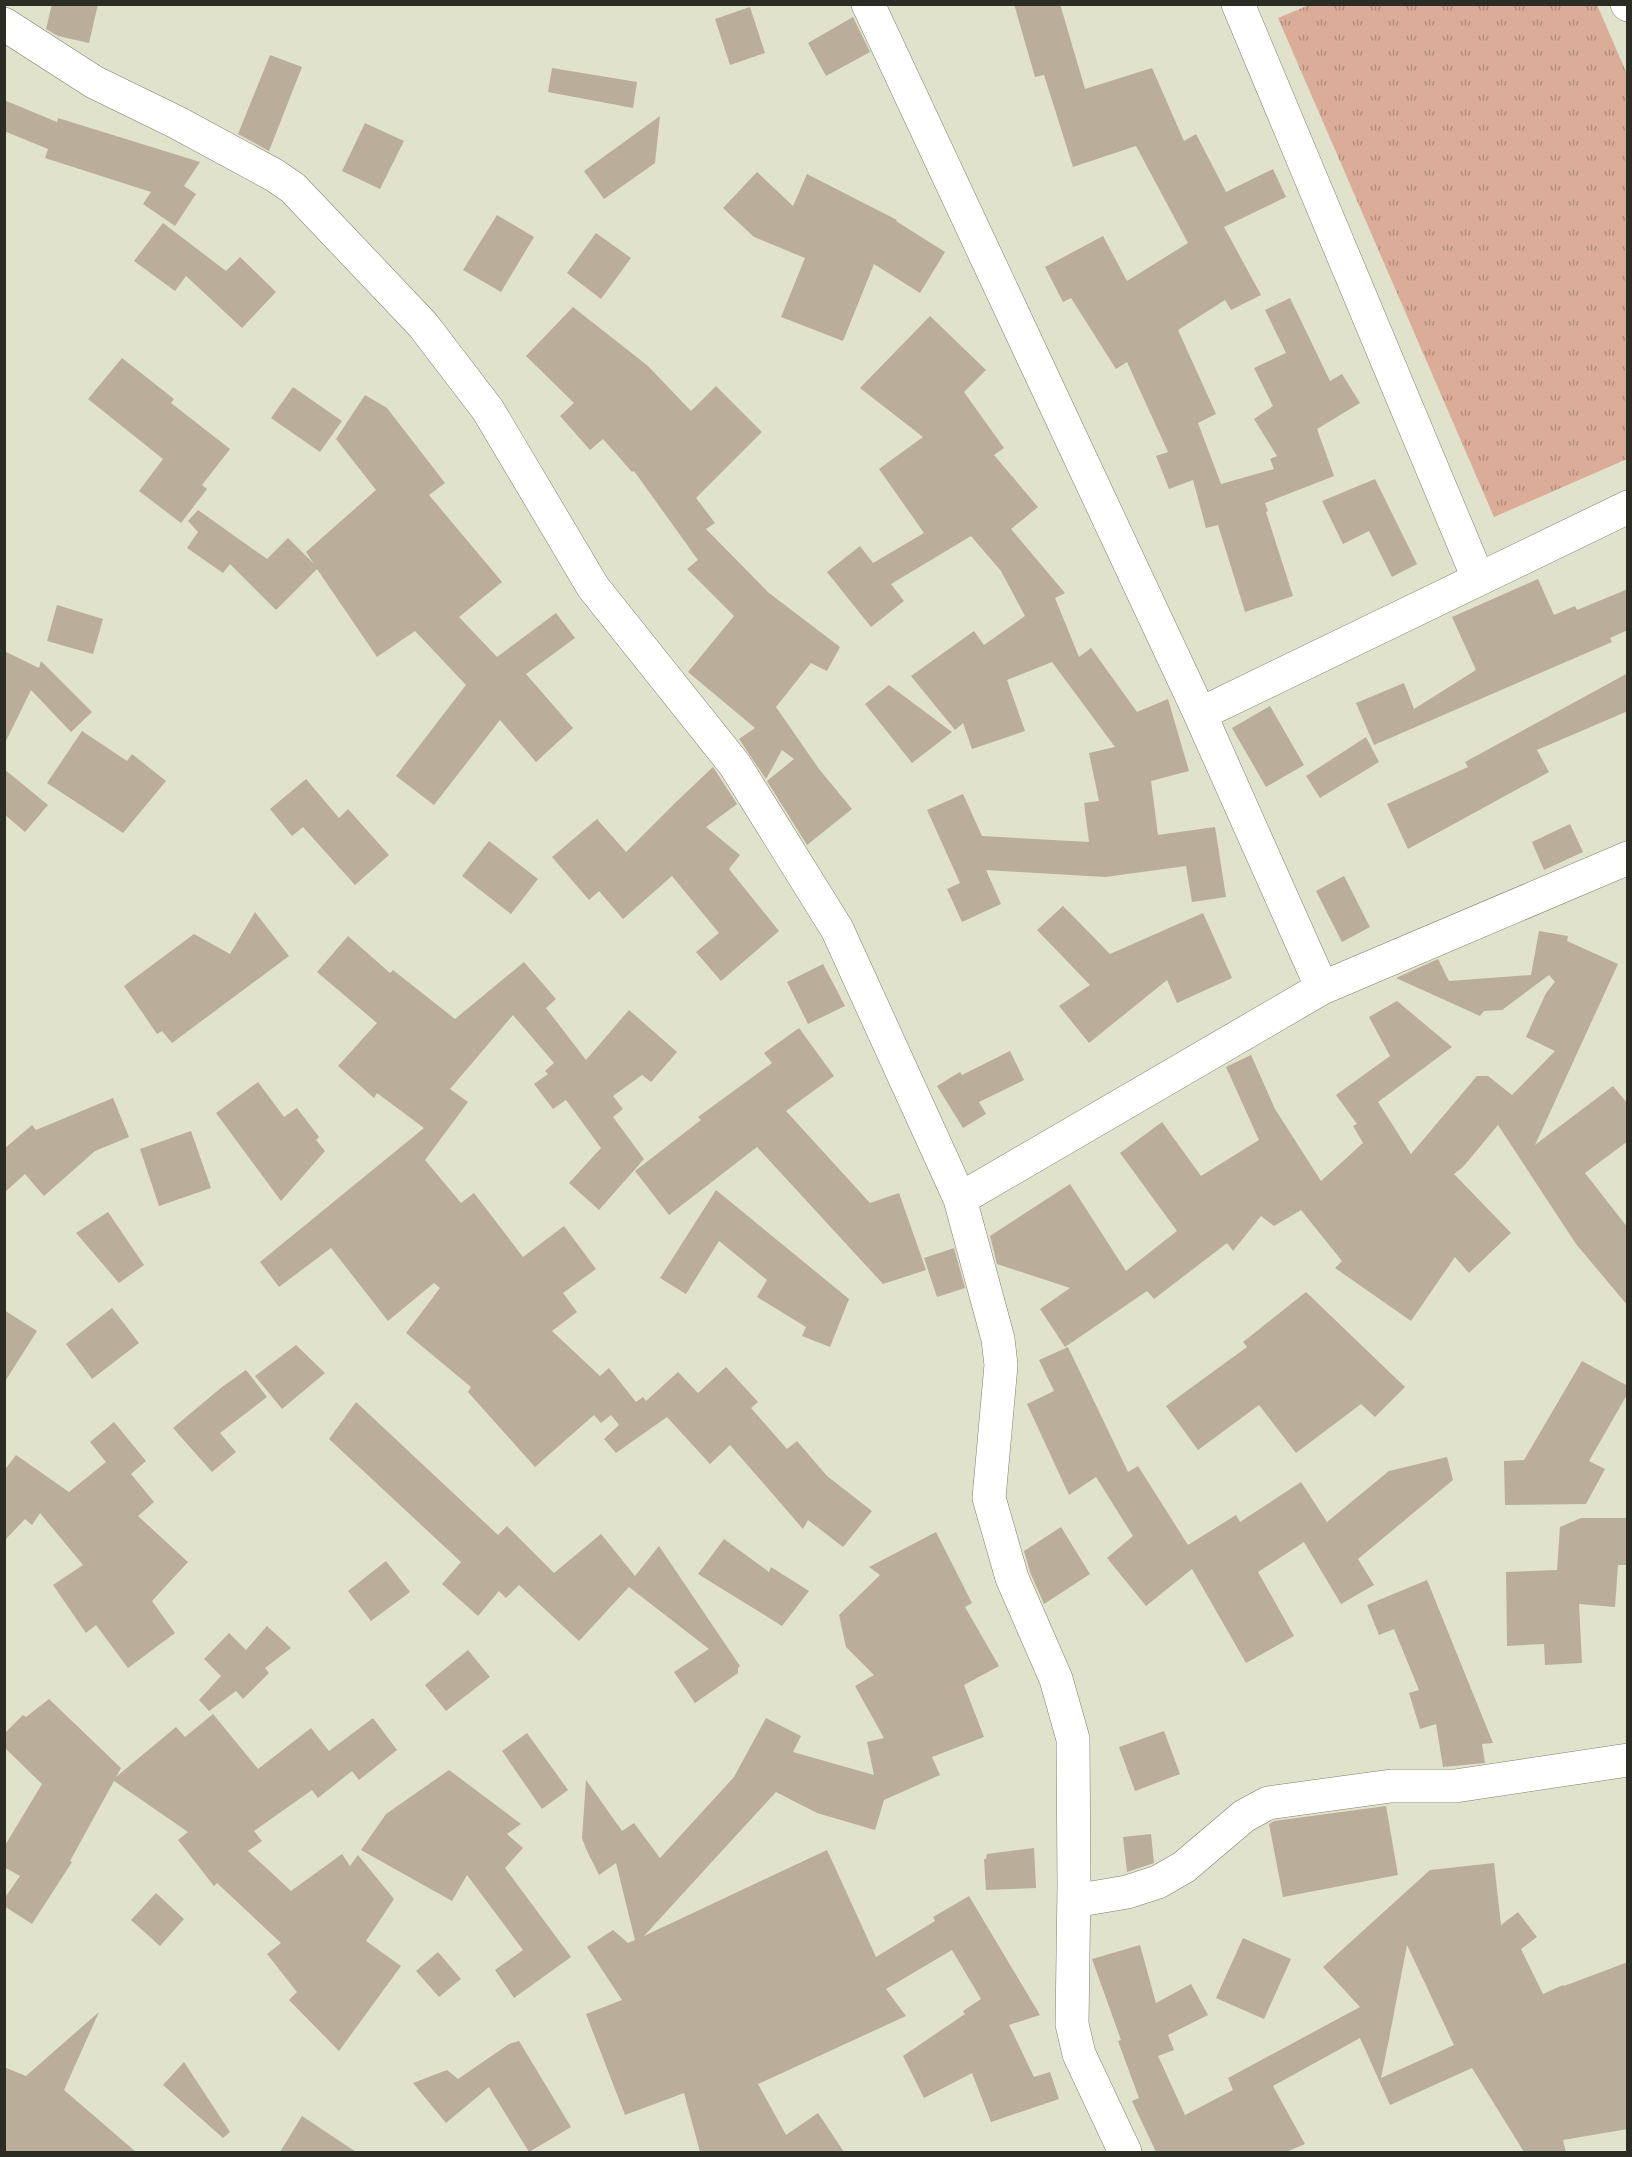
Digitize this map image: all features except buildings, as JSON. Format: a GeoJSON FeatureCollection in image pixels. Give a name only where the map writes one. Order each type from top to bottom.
{"type":"FeatureCollection","features":[{"type":"Feature","properties":{"kind":"street"},"geometry":{"type":"LineString","coordinates":[[868,4],[1200,714],[1322,988]]}},
{"type":"Feature","properties":{"kind":"street"},"geometry":{"type":"LineString","coordinates":[[1238,4],[1478,578]]}},
{"type":"Feature","properties":{"kind":"street"},"geometry":{"type":"LineString","coordinates":[[4,24],[94,82],[176,122],[274,175],[292,188],[423,325],[488,410],[593,587],[735,765],[837,929],[960,1199],[998,1339],[1001,1365],[989,1498],[1012,1578],[1056,1679],[1073,1739],[1072,2024],[1079,2054],[1125,2152]]}},
{"type":"Feature","properties":{"kind":"street"},"geometry":{"type":"LineString","coordinates":[[1200,714],[1628,507]]}},
{"type":"Feature","properties":{"kind":"street"},"geometry":{"type":"LineString","coordinates":[[960,1199],[1322,988],[1628,858]]}},
{"type":"Feature","properties":{"kind":"street"},"geometry":{"type":"LineString","coordinates":[[1074,1901],[1126,1892],[1158,1882],[1184,1867],[1244,1816],[1268,1803],[1391,1786],[1455,1786],[1628,1760]]}},
{"type":"Feature","properties":{"kind":"green space"},"geometry":{"type":"Polygon","coordinates":[[[1309,5],[1597,5],[1627,74],[1627,459],[1494,517],[1278,18],[1309,5]]]}}]}
